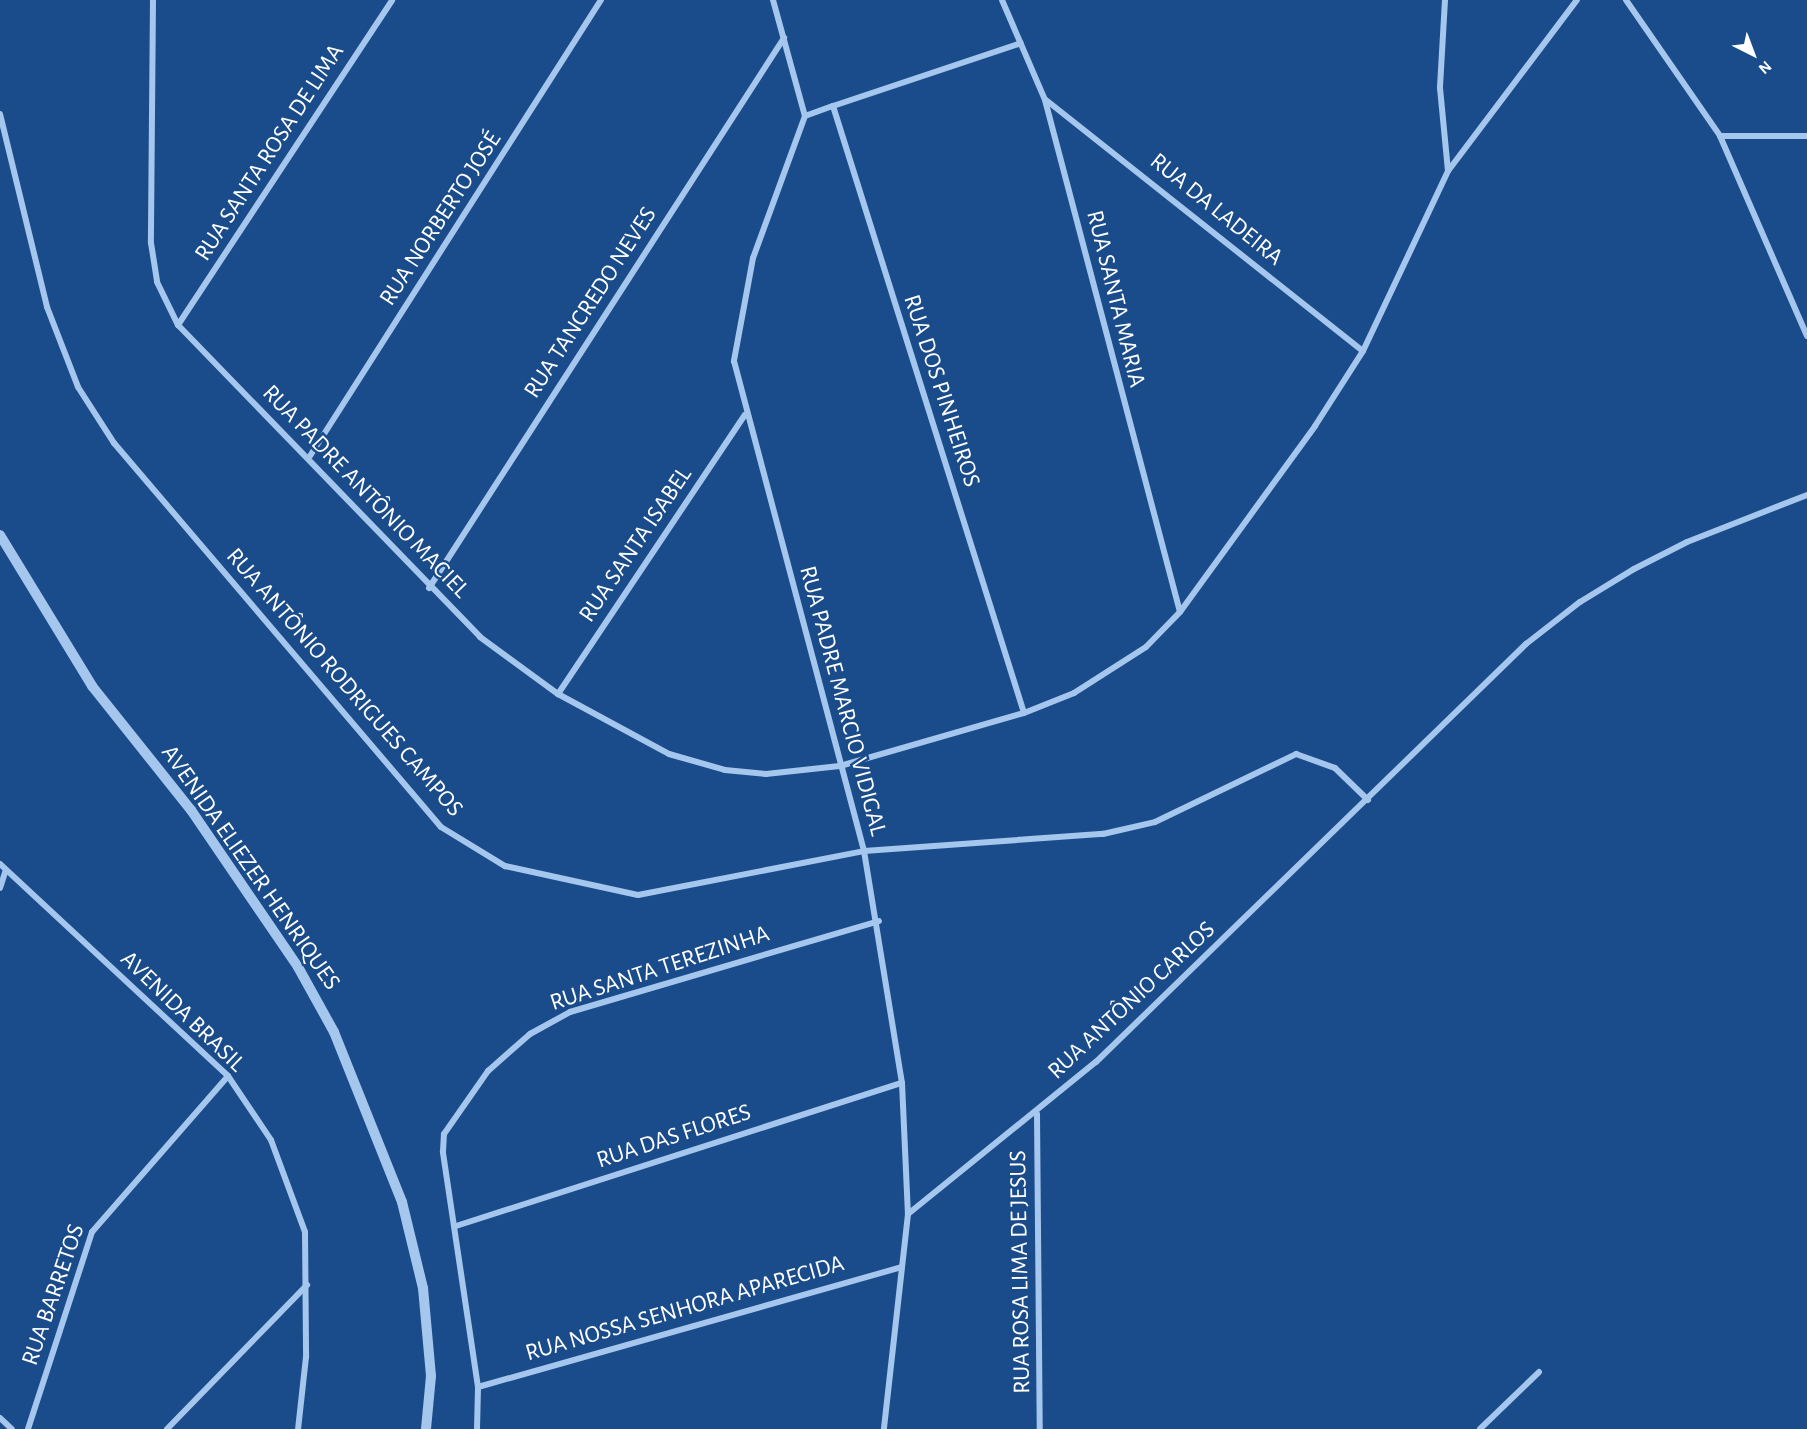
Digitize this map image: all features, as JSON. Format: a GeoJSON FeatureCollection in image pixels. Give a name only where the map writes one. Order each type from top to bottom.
{"type":"FeatureCollection","features":[{"type":"Feature","properties":{"kind":"street","name":"RUA PADRE ANTÔNIO MACIEL"},"geometry":{"type":"LineString","coordinates":[[153,0],[151,243],[157,282],[178,325],[310,456],[429,588],[480,637],[558,694],[669,754],[724,770],[766,774],[840,766],[1024,714],[1119,666],[1180,612],[1363,351],[1448,171],[1577,0]]}},
{"type":"Feature","properties":{"kind":"street","name":"RUA SANTA ROSA DE LIMA"},"geometry":{"type":"LineString","coordinates":[[178,325],[392,0]]}},
{"type":"Feature","properties":{"kind":"street","name":"RUA NORBERTO JOSÉ"},"geometry":{"type":"LineString","coordinates":[[310,456],[602,0]]}},
{"type":"Feature","properties":{"kind":"street"},"geometry":{"type":"LineString","coordinates":[[773,0],[805,116],[1021,43]]}},
{"type":"Feature","properties":{"kind":"street","name":"RUA SANTA MARIA"},"geometry":{"type":"LineString","coordinates":[[1002,0],[1046,100],[1180,612]]}},
{"type":"Feature","properties":{"kind":"street"},"geometry":{"type":"LineString","coordinates":[[1445,0],[1440,88],[1448,171]]}},
{"type":"Feature","properties":{"kind":"street"},"geometry":{"type":"LineString","coordinates":[[1626,0],[1720,136],[1807,336]]}},
{"type":"Feature","properties":{"kind":"street","name":"RUA TANCREDO NEVES"},"geometry":{"type":"LineString","coordinates":[[429,588],[784,38]]}},
{"type":"Feature","properties":{"kind":"street","name":"RUA DA LADEIRA"},"geometry":{"type":"LineString","coordinates":[[1046,100],[1363,351]]}},
{"type":"Feature","properties":{"kind":"street","name":"RUA DOS PINHEIROS"},"geometry":{"type":"LineString","coordinates":[[833,106],[1024,714]]}},
{"type":"Feature","properties":{"kind":"street","name":"RUA ANTÔNIO RODRIGUES CAMPOS"},"geometry":{"type":"LineString","coordinates":[[0,114],[47,307],[78,387],[114,443],[441,827],[505,866],[638,895],[864,851],[1131,830],[1296,754],[1335,768],[1368,800]]}},
{"type":"Feature","properties":{"kind":"street","name":"RUA PADRE MARCIO VIDIGAL"},"geometry":{"type":"LineString","coordinates":[[805,116],[753,258],[734,337],[744,415],[864,851],[879,921],[902,1083],[908,1214],[884,1429]]}},
{"type":"Feature","properties":{"kind":"street"},"geometry":{"type":"LineString","coordinates":[[1720,136],[1807,136]]}},
{"type":"Feature","properties":{"kind":"street","name":"RUA SANTA ISABEL"},"geometry":{"type":"LineString","coordinates":[[558,694],[744,415]]}},
{"type":"Feature","properties":{"kind":"street","name":"RUA ANTÔNIO CARLOS"},"geometry":{"type":"LineString","coordinates":[[908,1214],[1037,1114],[1368,800],[1526,644],[1580,602],[1687,542],[1807,495]]}},
{"type":"Feature","properties":{"kind":"street","name":"AVENIDA ELIEZER HENRIQUES"},"geometry":{"type":"LineString","coordinates":[[0,535],[92,686],[190,810],[298,967],[339,1042],[402,1202],[423,1288],[430,1376],[426,1429]]}},
{"type":"Feature","properties":{"kind":"street","name":"AVENIDA BRASIL"},"geometry":{"type":"LineString","coordinates":[[0,864],[228,1076],[271,1140],[290,1181],[305,1232],[307,1284],[298,1429]]}},
{"type":"Feature","properties":{"kind":"street"},"geometry":{"type":"LineString","coordinates":[[0,888],[6,870]]}},
{"type":"Feature","properties":{"kind":"street","name":"RUA SANTA TEREZINHA"},"geometry":{"type":"LineString","coordinates":[[456,1226],[443,1152],[444,1134],[488,1071],[530,1034],[570,1012],[879,921]]}},
{"type":"Feature","properties":{"kind":"street","name":"RUA BARRETOS"},"geometry":{"type":"LineString","coordinates":[[28,1429],[92,1232],[228,1076]]}},
{"type":"Feature","properties":{"kind":"street","name":"RUA DAS FLORES"},"geometry":{"type":"LineString","coordinates":[[456,1226],[902,1083]]}},
{"type":"Feature","properties":{"kind":"street","name":"RUA ROSA LIMA DE JESUS"},"geometry":{"type":"LineString","coordinates":[[1037,1114],[1040,1429]]}},
{"type":"Feature","properties":{"kind":"street"},"geometry":{"type":"LineString","coordinates":[[456,1226],[478,1387],[477,1429]]}},
{"type":"Feature","properties":{"kind":"street","name":"RUA NOSSA SENHORA APARECIDA"},"geometry":{"type":"LineString","coordinates":[[478,1387],[901,1267]]}},
{"type":"Feature","properties":{"kind":"street"},"geometry":{"type":"LineString","coordinates":[[167,1429],[307,1284]]}},
{"type":"Feature","properties":{"kind":"street"},"geometry":{"type":"LineString","coordinates":[[1480,1429],[1539,1372]]}},
{"type":"Feature","properties":{"kind":"street"},"geometry":{"type":"LineString","coordinates":[[0,1418],[12,1429]]}}]}
